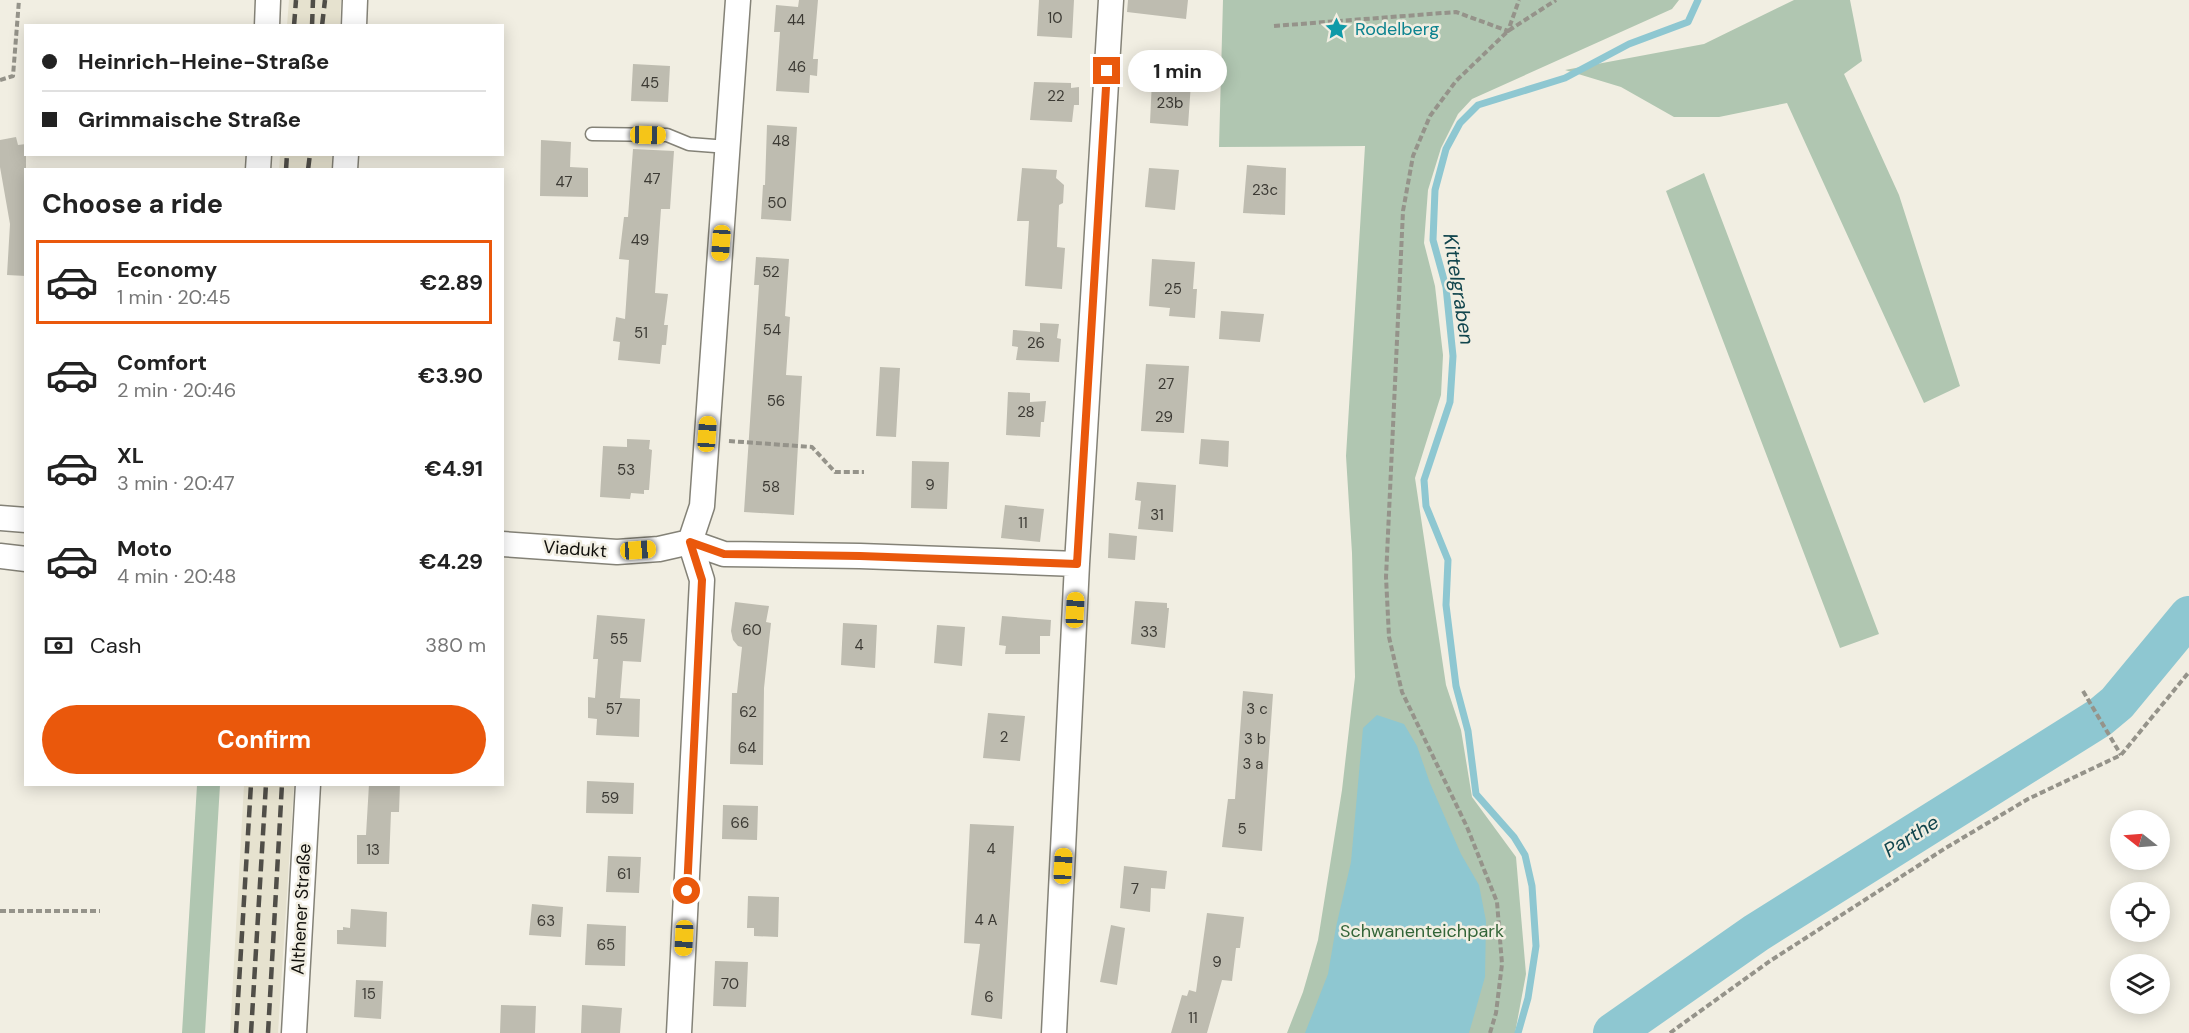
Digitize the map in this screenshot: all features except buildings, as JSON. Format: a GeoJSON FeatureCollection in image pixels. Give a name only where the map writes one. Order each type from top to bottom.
{"type":"FeatureCollection","features":[{"type":"Feature","properties":{"kind":"street"},"geometry":{"type":"LineString","coordinates":[[267,24],[268,0]]}},
{"type":"Feature","properties":{"kind":"street"},"geometry":{"type":"LineString","coordinates":[[354,24],[355,0]]}},
{"type":"Feature","properties":{"kind":"street"},"geometry":{"type":"LineString","coordinates":[[679,1033],[702,580],[690,542],[702,506],[738,0]]}},
{"type":"Feature","properties":{"kind":"street"},"geometry":{"type":"LineString","coordinates":[[1054,1033],[1077,564],[1111,0]]}},
{"type":"Feature","properties":{"kind":"street"},"geometry":{"type":"LineString","coordinates":[[0,518],[24,520]]}},
{"type":"Feature","properties":{"kind":"street"},"geometry":{"type":"LineString","coordinates":[[690,542],[724,554],[860,556],[1077,564]]}},
{"type":"Feature","properties":{"kind":"street","name":"Viadukt"},"geometry":{"type":"LineString","coordinates":[[504,544],[616,552],[659,549],[690,542]]}},
{"type":"Feature","properties":{"kind":"street"},"geometry":{"type":"LineString","coordinates":[[0,556],[24,560]]}},
{"type":"Feature","properties":{"kind":"street","name":"Althener Straße"},"geometry":{"type":"LineString","coordinates":[[294,1033],[308,786]]}},
{"type":"Feature","properties":{"kind":"lane"},"geometry":{"type":"LineString","coordinates":[[592,134],[667,135],[689,144],[728,147]]}},
{"type":"Feature","properties":{"kind":"path"},"geometry":{"type":"LineString","coordinates":[[0,80],[13,76],[19,0]]}},
{"type":"Feature","properties":{"kind":"path"},"geometry":{"type":"LineString","coordinates":[[1508,31],[1519,0]]}},
{"type":"Feature","properties":{"kind":"path"},"geometry":{"type":"LineString","coordinates":[[1490,1033],[1496,1013],[1502,964],[1497,902],[1467,827],[1402,692],[1389,637],[1386,577],[1403,211],[1413,156],[1430,116],[1456,81],[1508,31],[1556,0]]}},
{"type":"Feature","properties":{"kind":"path"},"geometry":{"type":"LineString","coordinates":[[1274,26],[1456,12],[1508,31]]}},
{"type":"Feature","properties":{"kind":"path"},"geometry":{"type":"LineString","coordinates":[[727,441],[812,447],[835,472],[864,472]]}},
{"type":"Feature","properties":{"kind":"path"},"geometry":{"type":"LineString","coordinates":[[1670,1033],[1770,962],[1944,849],[2028,799],[2121,755],[2189,672]]}},
{"type":"Feature","properties":{"kind":"path"},"geometry":{"type":"LineString","coordinates":[[2083,692],[2121,755]]}},
{"type":"Feature","properties":{"kind":"path"},"geometry":{"type":"LineString","coordinates":[[0,911],[100,911]]}},
{"type":"Feature","properties":{"kind":"shaded area"},"geometry":{"type":"Polygon","coordinates":[[[289,0],[341,0],[340,24],[287,24],[289,0]]]}},
{"type":"Feature","properties":{"kind":"shaded area"},"geometry":{"type":"Polygon","coordinates":[[[280,156],[332,156],[332,168],[279,168],[280,156]]]}},
{"type":"Feature","properties":{"kind":"shaded area"},"geometry":{"type":"Polygon","coordinates":[[[244,786],[294,786],[278,1033],[230,1033],[244,786]]]}},
{"type":"Feature","properties":{"kind":"green space","name":"Schwanenteichpark"},"geometry":{"type":"Polygon","coordinates":[[[1223,0],[1679,0],[1672,9],[1472,99],[1458,114],[1441,148],[1428,190],[1424,243],[1435,286],[1443,355],[1441,395],[1415,478],[1446,685],[1461,730],[1472,797],[1516,857],[1526,974],[1515,1033],[1287,1033],[1303,992],[1318,940],[1342,790],[1355,677],[1352,553],[1346,456],[1365,146],[1219,147],[1223,0]]]}},
{"type":"Feature","properties":{"kind":"green space"},"geometry":{"type":"Polygon","coordinates":[[[1794,0],[1850,0],[1862,61],[1844,74],[1899,195],[1960,386],[1924,403],[1787,103],[1719,117],[1674,117],[1621,87],[1565,70],[1704,44],[1794,0]]]}},
{"type":"Feature","properties":{"kind":"green space"},"geometry":{"type":"Polygon","coordinates":[[[1704,173],[1879,634],[1840,648],[1666,191],[1704,173]]]}},
{"type":"Feature","properties":{"kind":"green space"},"geometry":{"type":"Polygon","coordinates":[[[197,786],[220,786],[205,1033],[182,1033],[197,786]]]}},
{"type":"Feature","properties":{"kind":"water"},"geometry":{"type":"Polygon","coordinates":[[[1377,715],[1404,724],[1417,746],[1430,783],[1461,854],[1479,885],[1486,921],[1485,977],[1469,1033],[1305,1033],[1328,974],[1351,862],[1363,728],[1377,715]]]}},
{"type":"Feature","properties":{"kind":"waterway","name":"Kittelgraben"},"geometry":{"type":"LineString","coordinates":[[1518,1033],[1528,998],[1536,946],[1532,886],[1525,855],[1514,837],[1476,794],[1468,731],[1456,686],[1446,605],[1448,560],[1426,506],[1424,480],[1450,402],[1453,356],[1446,287],[1433,240],[1435,190],[1446,149],[1460,123],[1478,105],[1565,78],[1629,44],[1688,22],[1698,0]]}},
{"type":"Feature","properties":{"kind":"waterway","name":"Parthe"},"geometry":{"type":"LineString","coordinates":[[1613,1033],[1756,933],[2099,718],[2117,703],[2189,616]]}},
{"type":"Feature","properties":{"kind":"railway"},"geometry":{"type":"LineString","coordinates":[[294,24],[296,0]]}},
{"type":"Feature","properties":{"kind":"railway"},"geometry":{"type":"LineString","coordinates":[[312,24],[313,0]]}},
{"type":"Feature","properties":{"kind":"railway"},"geometry":{"type":"LineString","coordinates":[[322,24],[325,0]]}},
{"type":"Feature","properties":{"kind":"railway"},"geometry":{"type":"LineString","coordinates":[[286,168],[287,156]]}},
{"type":"Feature","properties":{"kind":"railway"},"geometry":{"type":"LineString","coordinates":[[308,168],[310,156]]}},
{"type":"Feature","properties":{"kind":"railway"},"geometry":{"type":"LineString","coordinates":[[236,1033],[251,786]]}},
{"type":"Feature","properties":{"kind":"railway"},"geometry":{"type":"LineString","coordinates":[[251,1033],[266,786]]}},
{"type":"Feature","properties":{"kind":"railway"},"geometry":{"type":"LineString","coordinates":[[268,1033],[282,786]]}},
{"type":"Feature","properties":{"kind":"place","name":"Rodelberg"},"geometry":{"type":"Point","coordinates":[1337,29]}},
{"type":"Feature","properties":{"kind":"route"},"geometry":{"type":"LineString","coordinates":[[687,891],[702,580],[690,542],[724,554],[860,556],[1077,564],[1107,71]]}}]}
